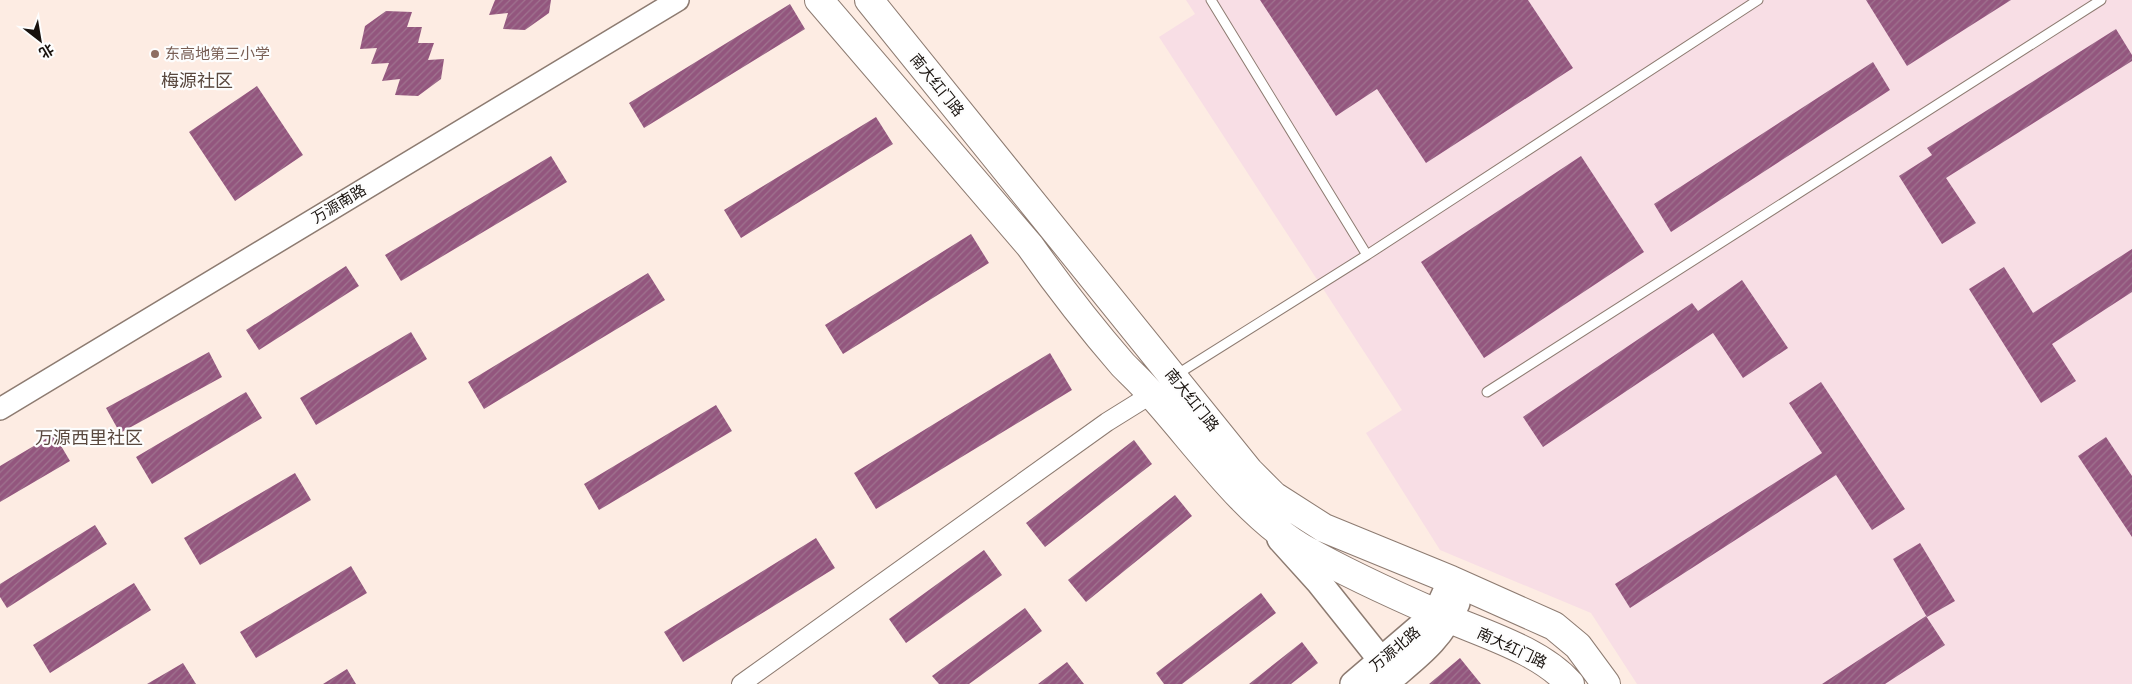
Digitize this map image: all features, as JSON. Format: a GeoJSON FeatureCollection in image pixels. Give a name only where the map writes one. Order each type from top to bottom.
{"type":"FeatureCollection","features":[{"type":"Feature","properties":{"kind":"highway","name":"南大红门路"},"geometry":{"type":"LineString","coordinates":[[819,0],[1030,246],[1052,277],[1123,365],[1162,386],[1274,496],[1324,528],[1458,583],[1554,626],[1578,646],[1606,684]]}},
{"type":"Feature","properties":{"kind":"highway","name":"南大红门路"},"geometry":{"type":"LineString","coordinates":[[869,0],[1162,386],[1206,460],[1250,505],[1282,534],[1300,547],[1346,572],[1525,652],[1558,670],[1570,684]]}},
{"type":"Feature","properties":{"kind":"main road"},"geometry":{"type":"LineString","coordinates":[[1250,505],[1318,581],[1381,660]]}},
{"type":"Feature","properties":{"kind":"main road"},"geometry":{"type":"LineString","coordinates":[[1443,616],[1458,583]]}},
{"type":"Feature","properties":{"kind":"main road","name":"万源北路"},"geometry":{"type":"LineString","coordinates":[[1353,684],[1381,660],[1443,616]]}},
{"type":"Feature","properties":{"kind":"main road","name":"万源北路"},"geometry":{"type":"LineString","coordinates":[[1385,684],[1436,639],[1443,616]]}},
{"type":"Feature","properties":{"kind":"street","name":"万源南路"},"geometry":{"type":"LineString","coordinates":[[0,409],[678,0]]}},
{"type":"Feature","properties":{"kind":"street"},"geometry":{"type":"LineString","coordinates":[[741,684],[1107,422],[1162,386]]}},
{"type":"Feature","properties":{"kind":"lane"},"geometry":{"type":"LineString","coordinates":[[1211,0],[1366,255]]}},
{"type":"Feature","properties":{"kind":"lane"},"geometry":{"type":"LineString","coordinates":[[1162,386],[1758,0]]}},
{"type":"Feature","properties":{"kind":"lane"},"geometry":{"type":"LineString","coordinates":[[1487,392],[2101,0]]}},
{"type":"Feature","properties":{"kind":"shaded area"},"geometry":{"type":"Polygon","coordinates":[[[1186,0],[2132,0],[2132,684],[1637,684],[1591,613],[1440,550],[1366,433],[1402,410],[1159,37],[1195,14],[1186,0]]]}},
{"type":"Feature","properties":{"kind":"building"},"geometry":{"type":"Polygon","coordinates":[[[495,0],[551,0],[549,13],[525,30],[503,29],[508,13],[489,15],[495,0]]]}},
{"type":"Feature","properties":{"kind":"building"},"geometry":{"type":"Polygon","coordinates":[[[1260,0],[1528,0],[1573,68],[1426,163],[1377,89],[1336,116],[1260,0]]]}},
{"type":"Feature","properties":{"kind":"building"},"geometry":{"type":"Polygon","coordinates":[[[1866,0],[2011,0],[1907,66],[1866,0]]]}},
{"type":"Feature","properties":{"kind":"building"},"geometry":{"type":"Polygon","coordinates":[[[790,4],[805,29],[644,128],[629,103],[790,4]]]}},
{"type":"Feature","properties":{"kind":"building"},"geometry":{"type":"Polygon","coordinates":[[[386,11],[412,12],[407,27],[422,27],[418,43],[434,43],[428,60],[444,59],[441,79],[418,96],[395,95],[400,79],[382,81],[389,63],[371,64],[377,48],[360,49],[365,26],[386,11]]]}},
{"type":"Feature","properties":{"kind":"building"},"geometry":{"type":"Polygon","coordinates":[[[2116,29],[2132,55],[2132,61],[1946,178],[1976,223],[1942,244],[1899,176],[1932,155],[1927,148],[2116,29]]]}},
{"type":"Feature","properties":{"kind":"building"},"geometry":{"type":"Polygon","coordinates":[[[1873,62],[1890,90],[1671,232],[1654,204],[1873,62]]]}},
{"type":"Feature","properties":{"kind":"building"},"geometry":{"type":"Polygon","coordinates":[[[257,86],[303,155],[235,201],[189,132],[257,86]]]}},
{"type":"Feature","properties":{"kind":"building"},"geometry":{"type":"Polygon","coordinates":[[[876,117],[893,144],[741,238],[724,210],[876,117]]]}},
{"type":"Feature","properties":{"kind":"building"},"geometry":{"type":"Polygon","coordinates":[[[551,156],[567,182],[401,281],[385,255],[551,156]]]}},
{"type":"Feature","properties":{"kind":"building"},"geometry":{"type":"Polygon","coordinates":[[[1581,156],[1644,252],[1484,358],[1421,262],[1581,156]]]}},
{"type":"Feature","properties":{"kind":"building"},"geometry":{"type":"Polygon","coordinates":[[[971,234],[989,263],[843,354],[825,325],[971,234]]]}},
{"type":"Feature","properties":{"kind":"building"},"geometry":{"type":"Polygon","coordinates":[[[2132,249],[2132,292],[2052,344],[2076,381],[2041,403],[1969,289],[2004,267],[2033,313],[2132,249]]]}},
{"type":"Feature","properties":{"kind":"building"},"geometry":{"type":"Polygon","coordinates":[[[346,266],[359,286],[259,350],[246,330],[346,266]]]}},
{"type":"Feature","properties":{"kind":"building"},"geometry":{"type":"Polygon","coordinates":[[[648,273],[665,300],[484,409],[468,382],[648,273]]]}},
{"type":"Feature","properties":{"kind":"building"},"geometry":{"type":"Polygon","coordinates":[[[1742,280],[1788,348],[1743,378],[1713,333],[1543,447],[1523,417],[1692,303],[1698,311],[1742,280]]]}},
{"type":"Feature","properties":{"kind":"building"},"geometry":{"type":"Polygon","coordinates":[[[411,332],[427,359],[316,425],[300,398],[411,332]]]}},
{"type":"Feature","properties":{"kind":"building"},"geometry":{"type":"Polygon","coordinates":[[[209,352],[222,377],[120,433],[106,408],[209,352]]]}},
{"type":"Feature","properties":{"kind":"building"},"geometry":{"type":"Polygon","coordinates":[[[1050,353],[1072,390],[876,509],[854,473],[1050,353]]]}},
{"type":"Feature","properties":{"kind":"building"},"geometry":{"type":"Polygon","coordinates":[[[1821,382],[1905,509],[1872,530],[1836,475],[1630,608],[1615,584],[1822,453],[1789,403],[1821,382]]]}},
{"type":"Feature","properties":{"kind":"building"},"geometry":{"type":"Polygon","coordinates":[[[246,392],[262,418],[152,484],[136,457],[246,392]]]}},
{"type":"Feature","properties":{"kind":"building"},"geometry":{"type":"Polygon","coordinates":[[[716,405],[732,431],[599,510],[584,484],[716,405]]]}},
{"type":"Feature","properties":{"kind":"building"},"geometry":{"type":"Polygon","coordinates":[[[54,434],[70,461],[0,502],[0,466],[54,434]]]}},
{"type":"Feature","properties":{"kind":"building"},"geometry":{"type":"Polygon","coordinates":[[[2106,437],[2132,476],[2132,537],[2078,456],[2106,437]]]}},
{"type":"Feature","properties":{"kind":"building"},"geometry":{"type":"Polygon","coordinates":[[[1134,440],[1152,464],[1045,547],[1026,523],[1134,440]]]}},
{"type":"Feature","properties":{"kind":"building"},"geometry":{"type":"Polygon","coordinates":[[[295,473],[311,500],[200,565],[184,538],[295,473]]]}},
{"type":"Feature","properties":{"kind":"building"},"geometry":{"type":"Polygon","coordinates":[[[1175,495],[1192,516],[1086,602],[1068,580],[1175,495]]]}},
{"type":"Feature","properties":{"kind":"building"},"geometry":{"type":"Polygon","coordinates":[[[95,525],[107,544],[7,608],[0,597],[0,584],[95,525]]]}},
{"type":"Feature","properties":{"kind":"building"},"geometry":{"type":"Polygon","coordinates":[[[816,538],[835,568],[683,662],[664,632],[816,538]]]}},
{"type":"Feature","properties":{"kind":"building"},"geometry":{"type":"Polygon","coordinates":[[[1920,543],[1955,601],[1927,617],[1893,559],[1920,543]]]}},
{"type":"Feature","properties":{"kind":"building"},"geometry":{"type":"Polygon","coordinates":[[[984,550],[1002,575],[906,643],[889,619],[984,550]]]}},
{"type":"Feature","properties":{"kind":"building"},"geometry":{"type":"Polygon","coordinates":[[[351,566],[367,593],[256,658],[240,632],[351,566]]]}},
{"type":"Feature","properties":{"kind":"building"},"geometry":{"type":"Polygon","coordinates":[[[134,583],[151,610],[50,673],[33,645],[134,583]]]}},
{"type":"Feature","properties":{"kind":"building"},"geometry":{"type":"Polygon","coordinates":[[[1261,593],[1276,613],[1182,684],[1164,684],[1156,673],[1261,593]]]}},
{"type":"Feature","properties":{"kind":"building"},"geometry":{"type":"Polygon","coordinates":[[[1025,608],[1042,631],[969,684],[939,684],[932,676],[1025,608]]]}},
{"type":"Feature","properties":{"kind":"building"},"geometry":{"type":"Polygon","coordinates":[[[1926,616],[1945,645],[1885,684],[1822,684],[1926,616]]]}},
{"type":"Feature","properties":{"kind":"building"},"geometry":{"type":"Polygon","coordinates":[[[1302,642],[1318,663],[1291,684],[1249,684],[1302,642]]]}},
{"type":"Feature","properties":{"kind":"building"},"geometry":{"type":"Polygon","coordinates":[[[1460,658],[1481,684],[1429,684],[1460,658]]]}},
{"type":"Feature","properties":{"kind":"building"},"geometry":{"type":"Polygon","coordinates":[[[1067,662],[1084,684],[1038,684],[1067,662]]]}},
{"type":"Feature","properties":{"kind":"building"},"geometry":{"type":"Polygon","coordinates":[[[183,663],[196,684],[147,684],[183,663]]]}},
{"type":"Feature","properties":{"kind":"building"},"geometry":{"type":"Polygon","coordinates":[[[347,669],[356,684],[323,684],[347,669]]]}},
{"type":"Feature","properties":{"kind":"place","name":"东高地第三小学"},"geometry":{"type":"Point","coordinates":[155,54]}},
{"type":"Feature","properties":{"kind":"district","name":"梅源社区"},"geometry":{"type":"Point","coordinates":[197,81]}},
{"type":"Feature","properties":{"kind":"district","name":"万源西里社区"},"geometry":{"type":"Point","coordinates":[89,438]}}]}
